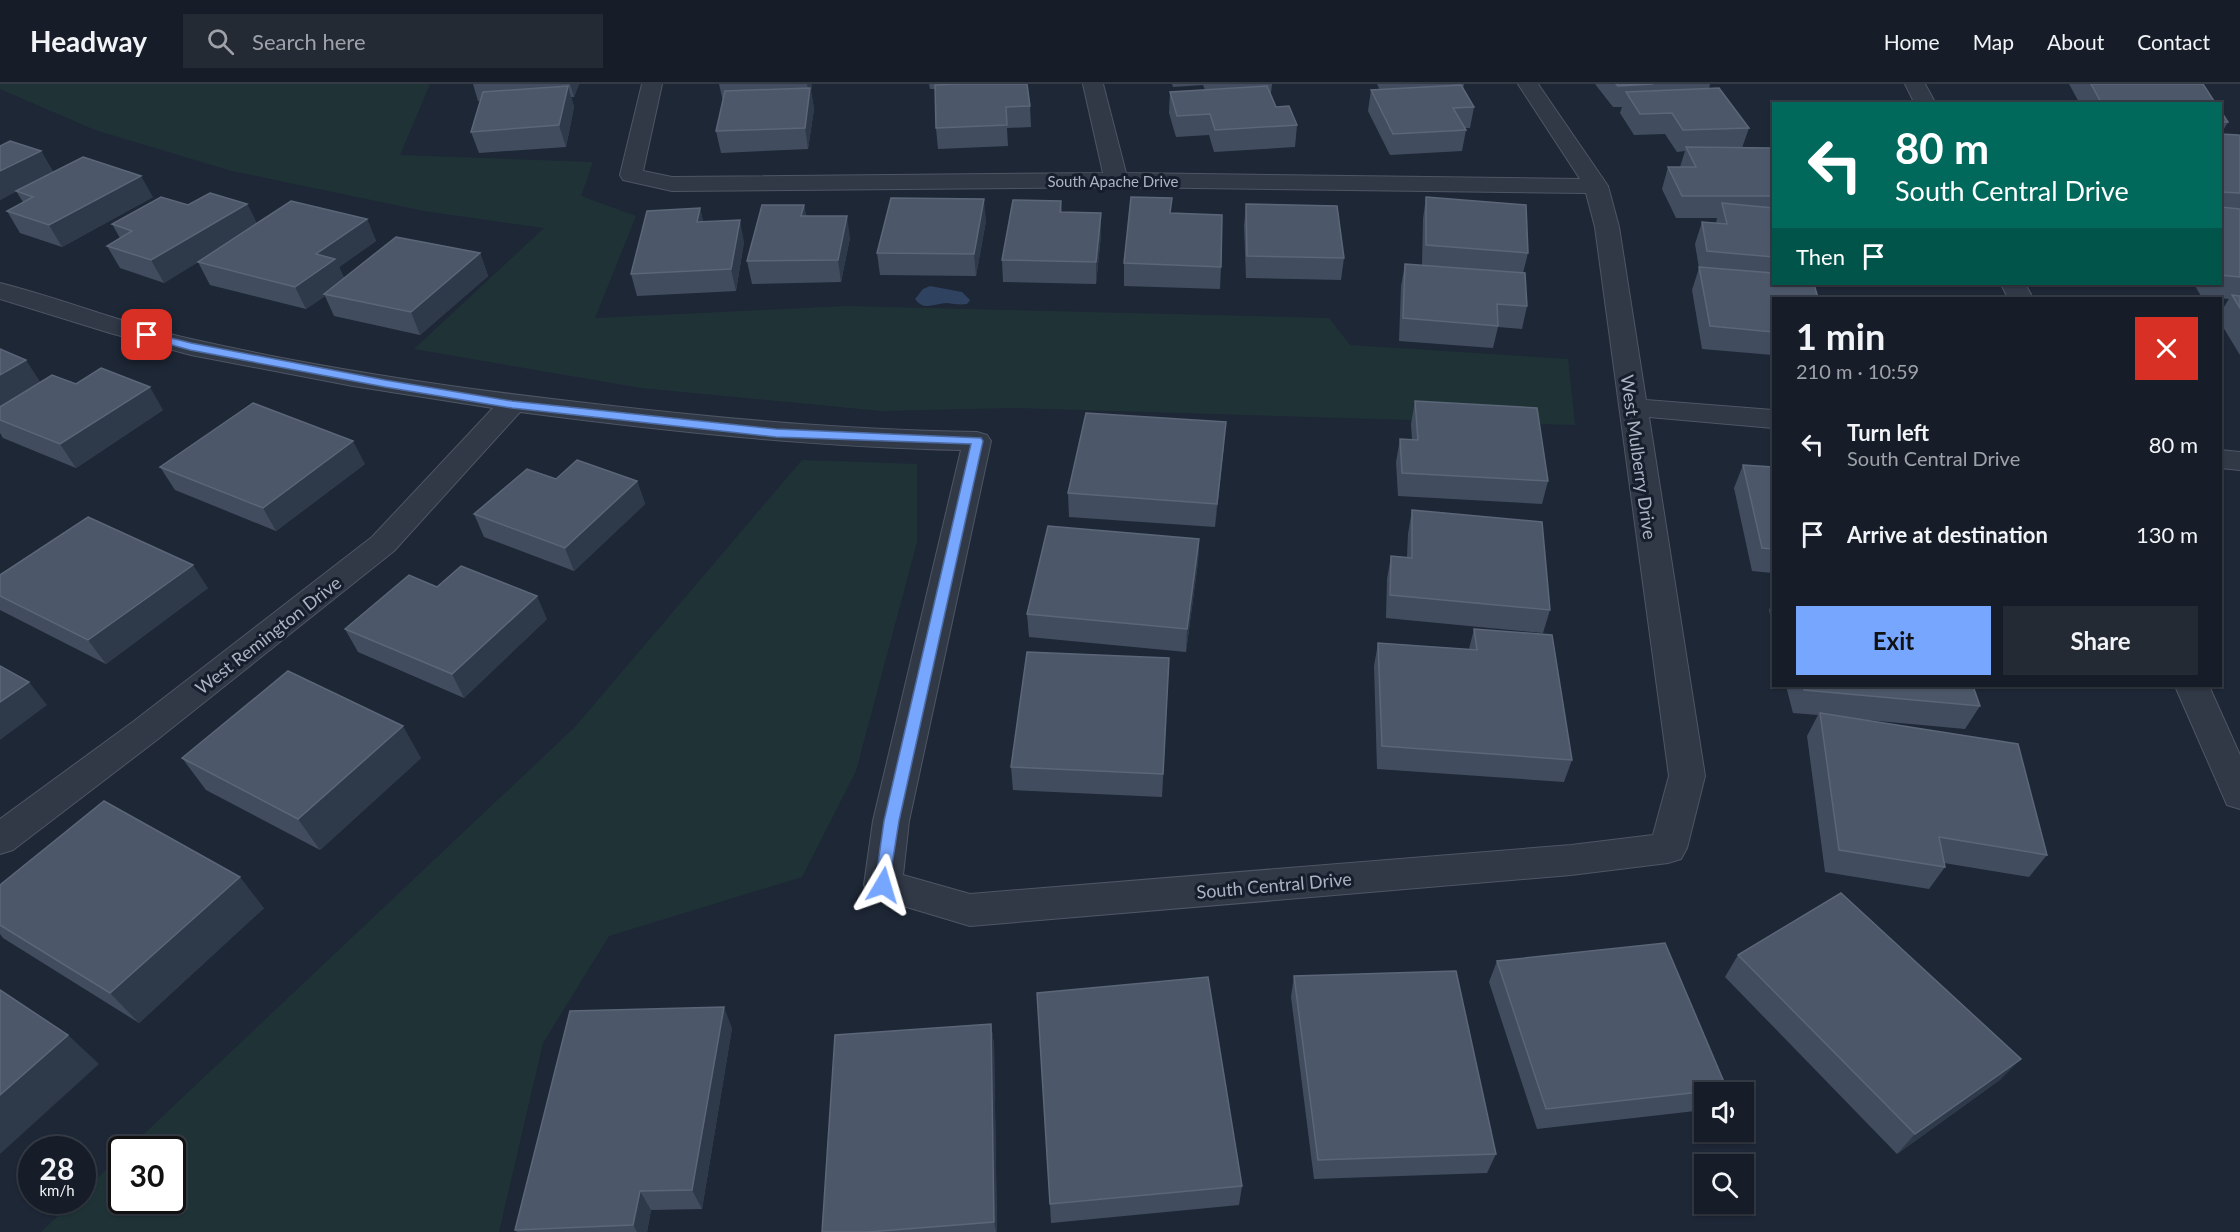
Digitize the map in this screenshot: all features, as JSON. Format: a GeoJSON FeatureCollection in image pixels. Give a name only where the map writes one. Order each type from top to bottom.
{"type":"FeatureCollection","features":[{"type":"Feature","properties":{"kind":"street","name":"South Apache Drive"},"geometry":{"type":"LineString","coordinates":[[652,84],[631,175],[672,184],[1116,180],[1596,186]]}},
{"type":"Feature","properties":{"kind":"street"},"geometry":{"type":"LineString","coordinates":[[1093,84],[1116,180]]}},
{"type":"Feature","properties":{"kind":"street","name":"West Mulberry Drive"},"geometry":{"type":"LineString","coordinates":[[1528,84],[1596,186],[1607,226],[1687,776],[1668,848]]}},
{"type":"Feature","properties":{"kind":"street"},"geometry":{"type":"LineString","coordinates":[[1915,84],[1925,102]]}},
{"type":"Feature","properties":{"kind":"street"},"geometry":{"type":"LineString","coordinates":[[0,291],[82,317],[190,346],[385,384],[512,404]]}},
{"type":"Feature","properties":{"kind":"street","name":"South Central Drive"},"geometry":{"type":"LineString","coordinates":[[512,404],[776,433],[977,441],[891,821],[883,885],[970,910],[1571,860],[1668,848]]}},
{"type":"Feature","properties":{"kind":"street","name":"West Remington Drive"},"geometry":{"type":"LineString","coordinates":[[0,839],[156,723],[383,544],[512,404]]}},
{"type":"Feature","properties":{"kind":"street"},"geometry":{"type":"LineString","coordinates":[[1632,406],[1772,419]]}},
{"type":"Feature","properties":{"kind":"street"},"geometry":{"type":"LineString","coordinates":[[2222,459],[2240,461]]}},
{"type":"Feature","properties":{"kind":"street"},"geometry":{"type":"LineString","coordinates":[[2192,687],[2240,795]]}},
{"type":"Feature","properties":{"kind":"green space"},"geometry":{"type":"Polygon","coordinates":[[[0,84],[430,84],[400,155],[593,162],[581,196],[636,216],[595,318],[845,306],[1329,318],[1350,345],[1568,359],[1575,425],[1012,408],[881,411],[641,388],[414,349],[544,228],[424,211],[232,171],[95,130],[0,89],[0,84]]]}},
{"type":"Feature","properties":{"kind":"green space"},"geometry":{"type":"Polygon","coordinates":[[[802,460],[917,464],[917,542],[856,771],[802,877],[609,936],[543,1043],[499,1232],[41,1232],[60,1214],[96,1214],[96,1180],[108,1168],[108,1214],[186,1214],[186,1136],[142,1136],[575,727],[802,460]]]}},
{"type":"Feature","properties":{"kind":"water"},"geometry":{"type":"Polygon","coordinates":[[[930,286],[962,292],[970,300],[967,304],[947,303],[926,306],[918,303],[915,299],[923,289],[930,286]]]}},
{"type":"Feature","properties":{"kind":"building"},"geometry":{"type":"Polygon","coordinates":[[[1027,84],[1030,106],[1006,107],[1007,125],[936,128],[935,85],[1027,84]]]}},
{"type":"Feature","properties":{"kind":"building"},"geometry":{"type":"Polygon","coordinates":[[[1616,84],[1653,84],[1618,86],[1616,84]]]}},
{"type":"Feature","properties":{"kind":"building"},"geometry":{"type":"Polygon","coordinates":[[[2091,84],[2203,84],[2215,102],[2101,102],[2091,84]]]}},
{"type":"Feature","properties":{"kind":"building"},"geometry":{"type":"Polygon","coordinates":[[[1461,85],[1474,107],[1453,108],[1466,130],[1393,134],[1371,90],[1461,85]]]}},
{"type":"Feature","properties":{"kind":"building"},"geometry":{"type":"Polygon","coordinates":[[[568,86],[559,125],[471,132],[483,92],[568,86]]]}},
{"type":"Feature","properties":{"kind":"building"},"geometry":{"type":"Polygon","coordinates":[[[1267,86],[1276,107],[1289,106],[1297,125],[1215,130],[1210,114],[1177,116],[1170,92],[1267,86]]]}},
{"type":"Feature","properties":{"kind":"building"},"geometry":{"type":"Polygon","coordinates":[[[810,88],[805,128],[716,131],[725,91],[810,88]]]}},
{"type":"Feature","properties":{"kind":"building"},"geometry":{"type":"Polygon","coordinates":[[[1719,88],[1749,128],[1683,130],[1672,113],[1640,114],[1626,92],[1719,88]]]}},
{"type":"Feature","properties":{"kind":"building"},"geometry":{"type":"Polygon","coordinates":[[[2222,113],[2228,122],[2222,122],[2222,113]]]}},
{"type":"Feature","properties":{"kind":"building"},"geometry":{"type":"Polygon","coordinates":[[[2222,134],[2239,135],[2240,137],[2240,193],[2222,192],[2222,134]]]}},
{"type":"Feature","properties":{"kind":"building"},"geometry":{"type":"Polygon","coordinates":[[[10,141],[41,151],[0,171],[0,146],[10,141]]]}},
{"type":"Feature","properties":{"kind":"building"},"geometry":{"type":"Polygon","coordinates":[[[1686,147],[1772,148],[1772,196],[1682,196],[1668,167],[1696,167],[1686,147]]]}},
{"type":"Feature","properties":{"kind":"building"},"geometry":{"type":"Polygon","coordinates":[[[83,157],[141,176],[49,225],[7,211],[33,197],[16,191],[83,157]]]}},
{"type":"Feature","properties":{"kind":"building"},"geometry":{"type":"Polygon","coordinates":[[[210,193],[247,204],[151,260],[107,246],[132,231],[112,224],[161,197],[188,205],[210,193]]]}},
{"type":"Feature","properties":{"kind":"building"},"geometry":{"type":"Polygon","coordinates":[[[1131,197],[1172,198],[1170,213],[1222,215],[1221,267],[1124,263],[1131,197]]]}},
{"type":"Feature","properties":{"kind":"building"},"geometry":{"type":"Polygon","coordinates":[[[1426,197],[1526,205],[1528,253],[1426,245],[1426,197]]]}},
{"type":"Feature","properties":{"kind":"building"},"geometry":{"type":"Polygon","coordinates":[[[891,198],[984,199],[974,254],[877,253],[891,198]]]}},
{"type":"Feature","properties":{"kind":"building"},"geometry":{"type":"Polygon","coordinates":[[[1013,200],[1061,201],[1060,212],[1101,213],[1096,262],[1002,260],[1013,200]]]}},
{"type":"Feature","properties":{"kind":"building"},"geometry":{"type":"Polygon","coordinates":[[[291,201],[367,219],[316,254],[335,259],[295,287],[198,262],[291,201]]]}},
{"type":"Feature","properties":{"kind":"building"},"geometry":{"type":"Polygon","coordinates":[[[1722,203],[1772,208],[1772,257],[1707,251],[1702,222],[1727,224],[1722,203]]]}},
{"type":"Feature","properties":{"kind":"building"},"geometry":{"type":"Polygon","coordinates":[[[1246,204],[1337,206],[1344,258],[1247,256],[1246,204]]]}},
{"type":"Feature","properties":{"kind":"building"},"geometry":{"type":"Polygon","coordinates":[[[762,205],[804,205],[801,216],[847,216],[838,260],[747,261],[762,205]]]}},
{"type":"Feature","properties":{"kind":"building"},"geometry":{"type":"Polygon","coordinates":[[[2222,207],[2240,209],[2240,277],[2222,275],[2222,207]]]}},
{"type":"Feature","properties":{"kind":"building"},"geometry":{"type":"Polygon","coordinates":[[[700,208],[697,222],[740,220],[731,269],[631,274],[647,211],[700,208]]]}},
{"type":"Feature","properties":{"kind":"building"},"geometry":{"type":"Polygon","coordinates":[[[396,237],[480,253],[411,312],[324,294],[396,237]]]}},
{"type":"Feature","properties":{"kind":"building"},"geometry":{"type":"Polygon","coordinates":[[[1405,264],[1525,273],[1527,306],[1497,304],[1498,326],[1403,318],[1405,264]]]}},
{"type":"Feature","properties":{"kind":"building"},"geometry":{"type":"Polygon","coordinates":[[[1699,267],[1772,273],[1772,285],[1814,285],[1818,297],[1772,297],[1772,332],[1710,326],[1699,267]]]}},
{"type":"Feature","properties":{"kind":"building"},"geometry":{"type":"Polygon","coordinates":[[[2232,295],[2240,296],[2240,308],[2232,295]]]}},
{"type":"Feature","properties":{"kind":"building"},"geometry":{"type":"Polygon","coordinates":[[[0,349],[26,360],[0,375],[0,349]]]}},
{"type":"Feature","properties":{"kind":"building"},"geometry":{"type":"Polygon","coordinates":[[[101,368],[150,387],[60,444],[0,420],[0,407],[52,375],[76,384],[101,368]]]}},
{"type":"Feature","properties":{"kind":"building"},"geometry":{"type":"Polygon","coordinates":[[[1415,401],[1537,408],[1548,481],[1402,473],[1400,439],[1418,440],[1415,401]]]}},
{"type":"Feature","properties":{"kind":"building"},"geometry":{"type":"Polygon","coordinates":[[[253,403],[353,441],[263,508],[160,467],[253,403]]]}},
{"type":"Feature","properties":{"kind":"building"},"geometry":{"type":"Polygon","coordinates":[[[1086,413],[1226,422],[1217,504],[1068,493],[1086,413]]]}},
{"type":"Feature","properties":{"kind":"building"},"geometry":{"type":"Polygon","coordinates":[[[577,460],[637,481],[565,548],[474,514],[527,469],[556,479],[577,460]]]}},
{"type":"Feature","properties":{"kind":"building"},"geometry":{"type":"Polygon","coordinates":[[[1743,465],[1772,467],[1772,549],[1762,548],[1743,465]]]}},
{"type":"Feature","properties":{"kind":"building"},"geometry":{"type":"Polygon","coordinates":[[[1412,510],[1542,522],[1550,610],[1390,595],[1391,556],[1412,558],[1412,510]]]}},
{"type":"Feature","properties":{"kind":"building"},"geometry":{"type":"Polygon","coordinates":[[[88,517],[193,565],[88,640],[0,596],[0,575],[88,517]]]}},
{"type":"Feature","properties":{"kind":"building"},"geometry":{"type":"Polygon","coordinates":[[[1048,526],[1199,539],[1187,629],[1027,614],[1048,526]]]}},
{"type":"Feature","properties":{"kind":"building"},"geometry":{"type":"Polygon","coordinates":[[[461,566],[537,596],[452,674],[345,629],[409,575],[437,587],[461,566]]]}},
{"type":"Feature","properties":{"kind":"building"},"geometry":{"type":"Polygon","coordinates":[[[1474,629],[1552,635],[1572,760],[1382,746],[1378,643],[1477,650],[1474,629]]]}},
{"type":"Feature","properties":{"kind":"building"},"geometry":{"type":"Polygon","coordinates":[[[1027,652],[1169,658],[1163,774],[1011,767],[1027,652]]]}},
{"type":"Feature","properties":{"kind":"building"},"geometry":{"type":"Polygon","coordinates":[[[0,666],[29,682],[0,702],[0,666]]]}},
{"type":"Feature","properties":{"kind":"building"},"geometry":{"type":"Polygon","coordinates":[[[288,671],[403,726],[298,819],[182,758],[288,671]]]}},
{"type":"Feature","properties":{"kind":"building"},"geometry":{"type":"Polygon","coordinates":[[[1804,687],[1973,687],[1980,706],[1804,690],[1804,687]]]}},
{"type":"Feature","properties":{"kind":"building"},"geometry":{"type":"Polygon","coordinates":[[[1820,713],[2018,744],[2047,855],[1939,837],[1945,867],[1839,850],[1820,713]]]}},
{"type":"Feature","properties":{"kind":"building"},"geometry":{"type":"Polygon","coordinates":[[[104,801],[240,877],[110,993],[0,925],[0,885],[104,801]]]}},
{"type":"Feature","properties":{"kind":"building"},"geometry":{"type":"Polygon","coordinates":[[[1841,893],[2021,1059],[1915,1134],[1738,955],[1841,893]]]}},
{"type":"Feature","properties":{"kind":"building"},"geometry":{"type":"Polygon","coordinates":[[[1665,943],[1724,1082],[1694,1082],[1694,1093],[1546,1109],[1497,961],[1665,943]]]}},
{"type":"Feature","properties":{"kind":"building"},"geometry":{"type":"Polygon","coordinates":[[[1456,971],[1496,1154],[1318,1160],[1294,976],[1456,971]]]}},
{"type":"Feature","properties":{"kind":"building"},"geometry":{"type":"Polygon","coordinates":[[[1208,977],[1242,1186],[1050,1204],[1037,993],[1208,977]]]}},
{"type":"Feature","properties":{"kind":"building"},"geometry":{"type":"Polygon","coordinates":[[[0,990],[68,1035],[0,1095],[0,990]]]}},
{"type":"Feature","properties":{"kind":"building"},"geometry":{"type":"Polygon","coordinates":[[[724,1007],[692,1190],[640,1191],[633,1225],[515,1230],[570,1011],[724,1007]]]}},
{"type":"Feature","properties":{"kind":"building"},"geometry":{"type":"Polygon","coordinates":[[[991,1024],[994,1222],[868,1232],[822,1232],[835,1035],[991,1024]]]}},
{"type":"Feature","properties":{"kind":"route"},"geometry":{"type":"LineString","coordinates":[[147,335],[190,346],[385,384],[512,404],[776,433],[977,441],[891,821],[883,885]]}}]}
